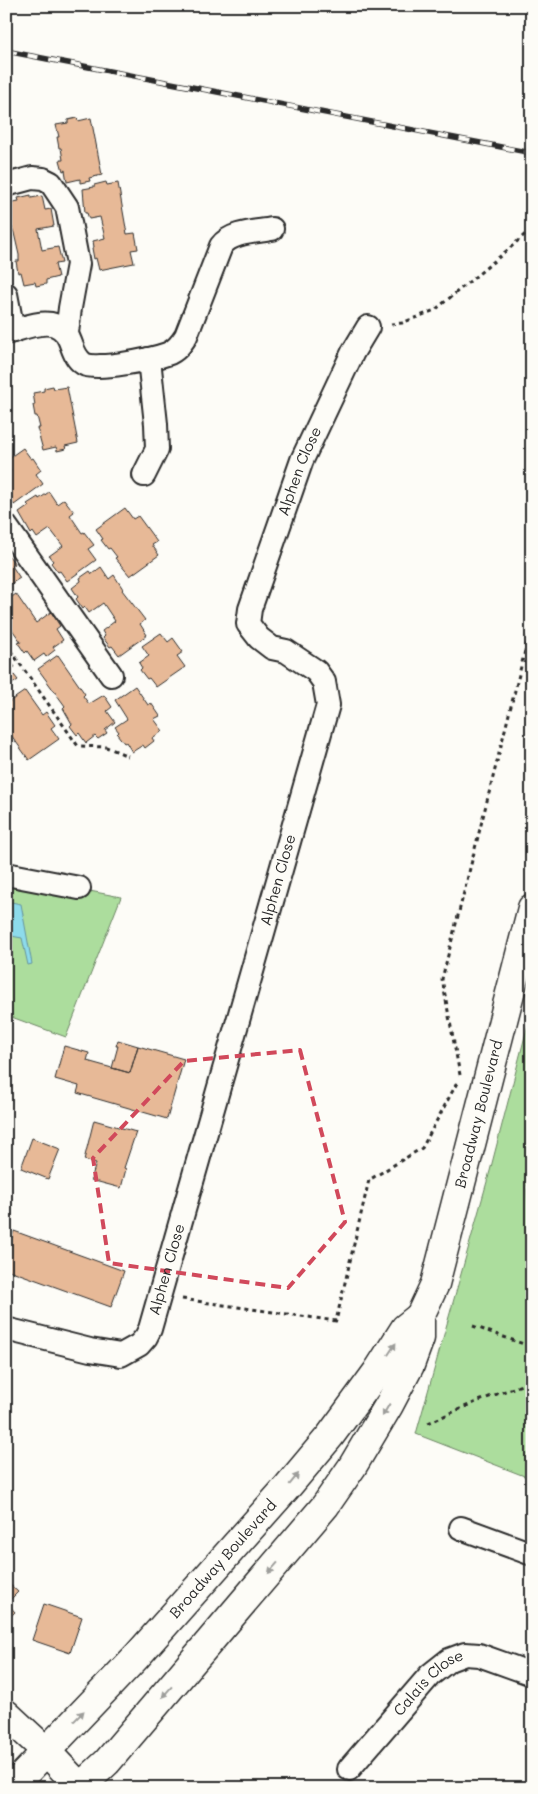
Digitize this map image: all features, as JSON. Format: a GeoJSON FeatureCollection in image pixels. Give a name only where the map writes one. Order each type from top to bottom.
{"type":"FeatureCollection","features":[{"type":"Feature","properties":{"kind":"main road","name":"Broadway Boulevard"},"geometry":{"type":"LineString","coordinates":[[80,1788],[107,1762],[325,1506],[361,1452],[410,1365],[420,1338],[420,1316],[435,1284],[532,908]]}},
{"type":"Feature","properties":{"kind":"main road","name":"Broadway Boulevard"},"geometry":{"type":"LineString","coordinates":[[11,1788],[137,1656],[288,1486],[330,1436],[371,1380],[405,1328],[420,1316]]}},
{"type":"Feature","properties":{"kind":"main road"},"geometry":{"type":"LineString","coordinates":[[6,1714],[80,1788]]}},
{"type":"Feature","properties":{"kind":"street"},"geometry":{"type":"LineString","coordinates":[[6,185],[32,178],[43,179],[51,183],[67,207],[78,264],[67,333],[77,358],[83,364],[91,366],[111,366],[149,359],[168,354],[180,346],[186,336],[220,246],[232,236],[272,229]]}},
{"type":"Feature","properties":{"kind":"street"},"geometry":{"type":"LineString","coordinates":[[6,294],[10,332],[48,323],[57,326],[67,333]]}},
{"type":"Feature","properties":{"kind":"street","name":"Alphen Close"},"geometry":{"type":"LineString","coordinates":[[6,1329],[90,1350],[121,1355],[139,1345],[146,1337],[328,706],[324,682],[316,671],[286,651],[272,648],[259,638],[248,624],[250,609],[302,460],[352,352],[368,327]]}},
{"type":"Feature","properties":{"kind":"street"},"geometry":{"type":"LineString","coordinates":[[144,475],[157,449],[149,359]]}},
{"type":"Feature","properties":{"kind":"street"},"geometry":{"type":"LineString","coordinates":[[6,526],[111,675]]}},
{"type":"Feature","properties":{"kind":"street"},"geometry":{"type":"LineString","coordinates":[[6,874],[79,888]]}},
{"type":"Feature","properties":{"kind":"street"},"geometry":{"type":"LineString","coordinates":[[462,1528],[532,1554]]}},
{"type":"Feature","properties":{"kind":"street","name":"Calais Close"},"geometry":{"type":"LineString","coordinates":[[349,1769],[430,1675],[449,1660],[465,1654],[479,1655],[532,1674]]}},
{"type":"Feature","properties":{"kind":"path"},"geometry":{"type":"LineString","coordinates":[[368,327],[402,323],[435,310],[532,228]]}},
{"type":"Feature","properties":{"kind":"path"},"geometry":{"type":"LineString","coordinates":[[159,1296],[336,1321],[369,1180],[422,1148],[460,1076],[442,979],[532,623]]}},
{"type":"Feature","properties":{"kind":"path"},"geometry":{"type":"LineString","coordinates":[[6,644],[78,746],[106,747],[128,756]]}},
{"type":"Feature","properties":{"kind":"path"},"geometry":{"type":"LineString","coordinates":[[473,1326],[532,1347]]}},
{"type":"Feature","properties":{"kind":"path"},"geometry":{"type":"LineString","coordinates":[[428,1423],[532,1380]]}},
{"type":"Feature","properties":{"kind":"highlighted area"},"geometry":{"type":"Polygon","coordinates":[[[300,1050],[345,1222],[288,1288],[109,1263],[93,1158],[184,1061],[300,1050]]]}},
{"type":"Feature","properties":{"kind":"green space"},"geometry":{"type":"Polygon","coordinates":[[[6,875],[121,897],[66,1037],[6,1015],[6,875]]]}},
{"type":"Feature","properties":{"kind":"green space"},"geometry":{"type":"Polygon","coordinates":[[[532,1009],[532,1168],[526,1187],[532,1231],[532,1479],[416,1434],[490,1171],[532,1009]]]}},
{"type":"Feature","properties":{"kind":"water"},"geometry":{"type":"Polygon","coordinates":[[[6,901],[21,904],[32,964],[28,965],[22,938],[6,935],[6,901]]]}},
{"type":"Feature","properties":{"kind":"building"},"geometry":{"type":"Polygon","coordinates":[[[77,118],[78,121],[91,118],[102,175],[89,178],[90,181],[80,183],[80,179],[67,182],[65,170],[63,171],[60,160],[63,160],[61,148],[59,148],[56,125],[68,123],[68,120],[77,118]]]}},
{"type":"Feature","properties":{"kind":"building"},"geometry":{"type":"Polygon","coordinates":[[[106,182],[107,185],[118,183],[127,234],[135,233],[138,249],[131,250],[134,263],[99,270],[96,258],[94,259],[93,241],[105,238],[100,217],[89,219],[87,213],[85,213],[83,189],[106,182]]]}},
{"type":"Feature","properties":{"kind":"building"},"geometry":{"type":"Polygon","coordinates":[[[31,195],[31,198],[42,196],[45,210],[51,209],[54,226],[38,229],[42,250],[58,247],[62,263],[55,264],[58,277],[46,280],[46,284],[36,286],[35,282],[24,284],[21,272],[18,273],[16,261],[19,261],[19,255],[14,233],[7,217],[10,216],[7,203],[19,201],[18,198],[31,195]]]}},
{"type":"Feature","properties":{"kind":"building"},"geometry":{"type":"Polygon","coordinates":[[[53,386],[54,389],[67,387],[78,443],[65,446],[66,449],[57,451],[56,447],[43,450],[37,428],[40,428],[33,405],[35,405],[33,393],[44,391],[44,388],[53,386]]]}},
{"type":"Feature","properties":{"kind":"building"},"geometry":{"type":"Polygon","coordinates":[[[23,448],[41,470],[36,474],[43,484],[14,505],[6,496],[6,474],[11,471],[6,465],[6,460],[23,448]]]}},
{"type":"Feature","properties":{"kind":"building"},"geometry":{"type":"Polygon","coordinates":[[[49,492],[57,504],[64,499],[74,512],[70,515],[82,533],[84,532],[94,545],[88,549],[96,560],[67,581],[51,563],[53,561],[49,556],[63,546],[50,529],[37,538],[33,532],[31,534],[19,513],[29,506],[27,504],[49,492]]]}},
{"type":"Feature","properties":{"kind":"building"},"geometry":{"type":"Polygon","coordinates":[[[125,508],[133,519],[138,516],[157,542],[152,545],[159,555],[130,576],[115,558],[117,557],[110,548],[108,549],[101,540],[103,539],[96,529],[125,508]]]}},
{"type":"Feature","properties":{"kind":"building"},"geometry":{"type":"Polygon","coordinates":[[[6,552],[15,564],[12,566],[20,578],[9,585],[11,588],[6,591],[6,552]]]}},
{"type":"Feature","properties":{"kind":"building"},"geometry":{"type":"Polygon","coordinates":[[[101,567],[109,579],[114,575],[122,590],[145,620],[140,624],[147,635],[119,655],[103,638],[105,636],[102,631],[115,621],[103,603],[89,613],[85,607],[83,609],[76,599],[78,597],[72,588],[81,581],[80,578],[90,571],[92,574],[101,567]]]}},
{"type":"Feature","properties":{"kind":"building"},"geometry":{"type":"Polygon","coordinates":[[[16,594],[36,623],[51,612],[60,626],[56,629],[63,640],[53,647],[55,650],[46,657],[44,654],[34,661],[27,651],[25,653],[18,643],[21,642],[6,621],[6,601],[16,594]]]}},
{"type":"Feature","properties":{"kind":"building"},"geometry":{"type":"Polygon","coordinates":[[[161,633],[168,642],[173,638],[183,652],[177,656],[185,667],[156,687],[140,670],[142,668],[139,663],[149,656],[142,646],[161,633]]]}},
{"type":"Feature","properties":{"kind":"building"},"geometry":{"type":"Polygon","coordinates":[[[6,655],[15,667],[10,670],[18,680],[6,688],[6,655]]]}},
{"type":"Feature","properties":{"kind":"building"},"geometry":{"type":"Polygon","coordinates":[[[58,655],[85,694],[83,696],[89,704],[104,695],[112,707],[107,711],[115,722],[105,730],[107,733],[98,739],[95,736],[86,743],[79,733],[77,735],[70,726],[72,724],[63,708],[65,706],[38,669],[58,655]]]}},
{"type":"Feature","properties":{"kind":"building"},"geometry":{"type":"Polygon","coordinates":[[[135,686],[148,705],[151,703],[160,716],[154,719],[163,731],[152,738],[154,741],[145,748],[143,745],[132,752],[126,742],[124,743],[117,734],[119,732],[115,727],[127,719],[115,700],[135,686]]]}},
{"type":"Feature","properties":{"kind":"building"},"geometry":{"type":"Polygon","coordinates":[[[25,691],[42,715],[46,712],[55,725],[51,728],[59,739],[29,760],[6,728],[6,704],[25,691]]]}},
{"type":"Feature","properties":{"kind":"building"},"geometry":{"type":"Polygon","coordinates":[[[118,1040],[138,1046],[130,1073],[112,1068],[118,1040]]]}},
{"type":"Feature","properties":{"kind":"building"},"geometry":{"type":"Polygon","coordinates":[[[64,1046],[89,1053],[87,1061],[130,1073],[138,1046],[184,1059],[167,1119],[77,1093],[79,1086],[55,1079],[64,1046]]]}},
{"type":"Feature","properties":{"kind":"building"},"geometry":{"type":"Polygon","coordinates":[[[94,1120],[136,1132],[124,1168],[126,1169],[121,1188],[91,1180],[96,1163],[84,1160],[94,1120]]]}},
{"type":"Feature","properties":{"kind":"building"},"geometry":{"type":"Polygon","coordinates":[[[32,1138],[60,1149],[48,1179],[21,1168],[32,1138]]]}},
{"type":"Feature","properties":{"kind":"building"},"geometry":{"type":"Polygon","coordinates":[[[14,1231],[124,1271],[111,1307],[6,1269],[6,1254],[14,1231]]]}},
{"type":"Feature","properties":{"kind":"building"},"geometry":{"type":"Polygon","coordinates":[[[6,1581],[18,1592],[7,1603],[6,1602],[6,1581]]]}},
{"type":"Feature","properties":{"kind":"building"},"geometry":{"type":"Polygon","coordinates":[[[6,1602],[15,1612],[6,1621],[6,1602]]]}},
{"type":"Feature","properties":{"kind":"building"},"geometry":{"type":"Polygon","coordinates":[[[44,1604],[82,1617],[70,1653],[32,1640],[44,1604]]]}},
{"type":"Feature","properties":{"kind":"railway"},"geometry":{"type":"LineString","coordinates":[[6,51],[532,153]]}}]}
